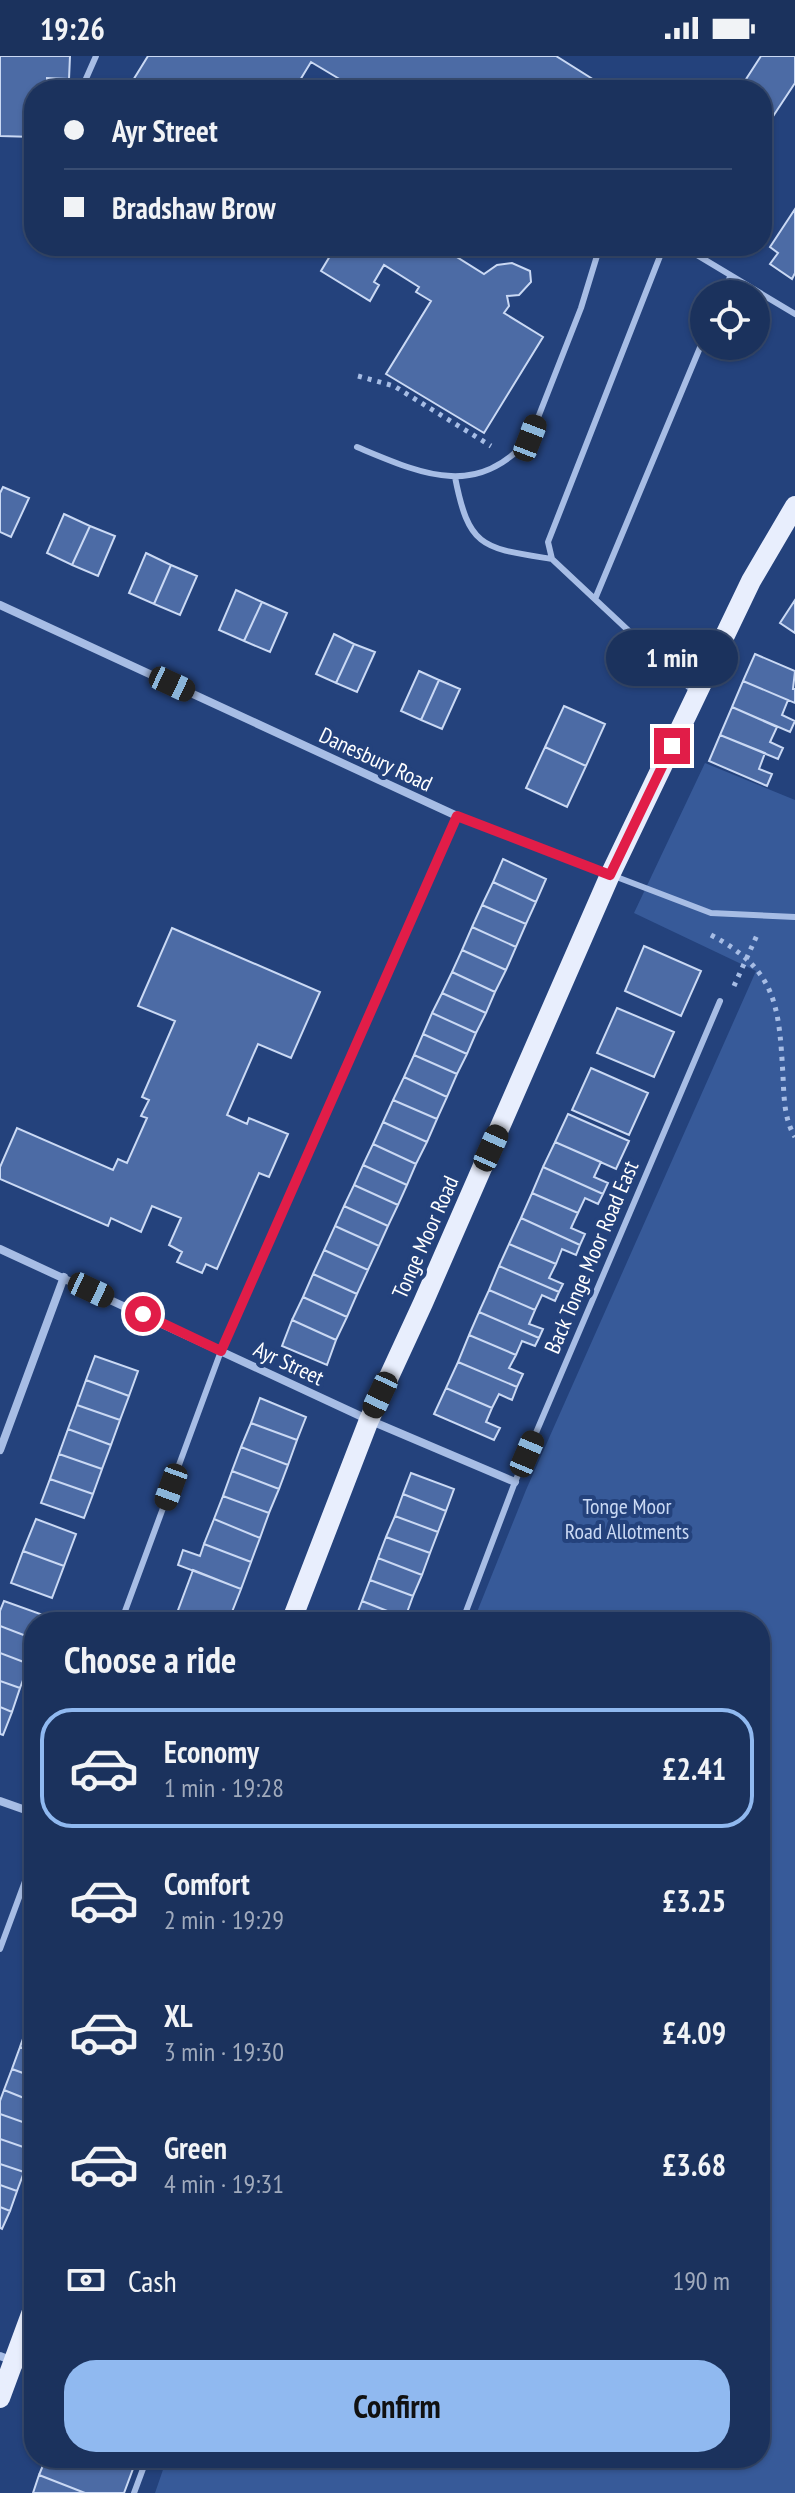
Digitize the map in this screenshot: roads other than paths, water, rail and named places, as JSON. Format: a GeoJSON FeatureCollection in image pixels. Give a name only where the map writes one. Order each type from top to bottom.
{"type":"FeatureCollection","features":[{"type":"Feature","properties":{"kind":"main road","name":"Tonge Moor Road"},"geometry":{"type":"LineString","coordinates":[[295,1612],[369,1420],[610,875],[751,581],[795,506]]}},
{"type":"Feature","properties":{"kind":"main road"},"geometry":{"type":"LineString","coordinates":[[0,2398],[7,2359],[24,2326]]}},
{"type":"Feature","properties":{"kind":"street","name":"Danesbury Road"},"geometry":{"type":"LineString","coordinates":[[0,605],[457,816],[610,875]]}},
{"type":"Feature","properties":{"kind":"street","name":"Ayr Street"},"geometry":{"type":"LineString","coordinates":[[0,1249],[369,1420],[515,1482]]}},
{"type":"Feature","properties":{"kind":"street"},"geometry":{"type":"LineString","coordinates":[[0,1450],[64,1277]]}},
{"type":"Feature","properties":{"kind":"street"},"geometry":{"type":"LineString","coordinates":[[0,1801],[24,1809]]}},
{"type":"Feature","properties":{"kind":"lane"},"geometry":{"type":"LineString","coordinates":[[85,80],[96,56]]}},
{"type":"Feature","properties":{"kind":"lane"},"geometry":{"type":"LineString","coordinates":[[357,447],[392,461],[455,477],[477,475],[499,467],[530,438],[581,308],[597,256]]}},
{"type":"Feature","properties":{"kind":"lane"},"geometry":{"type":"LineString","coordinates":[[660,256],[548,542],[552,559],[697,695]]}},
{"type":"Feature","properties":{"kind":"lane"},"geometry":{"type":"LineString","coordinates":[[697,256],[795,314]]}},
{"type":"Feature","properties":{"kind":"lane"},"geometry":{"type":"LineString","coordinates":[[595,599],[695,360]]}},
{"type":"Feature","properties":{"kind":"lane"},"geometry":{"type":"LineString","coordinates":[[455,477],[462,513],[472,531],[485,543],[508,552],[552,559]]}},
{"type":"Feature","properties":{"kind":"lane"},"geometry":{"type":"LineString","coordinates":[[125,1612],[221,1351],[457,816]]}},
{"type":"Feature","properties":{"kind":"lane","name":"Danesbury Road"},"geometry":{"type":"LineString","coordinates":[[610,875],[711,913],[795,917]]}},
{"type":"Feature","properties":{"kind":"lane","name":"Back Tonge Moor Road East"},"geometry":{"type":"LineString","coordinates":[[466,1612],[515,1482],[720,1001]]}},
{"type":"Feature","properties":{"kind":"lane"},"geometry":{"type":"LineString","coordinates":[[0,1949],[24,1884]]}},
{"type":"Feature","properties":{"kind":"lane"},"geometry":{"type":"LineString","coordinates":[[134,2493],[143,2468]]}},
{"type":"Feature","properties":{"kind":"park label","name":"Tonge Moor Road Allotments"},"geometry":{"type":"Point","coordinates":[627,1518]}}]}
